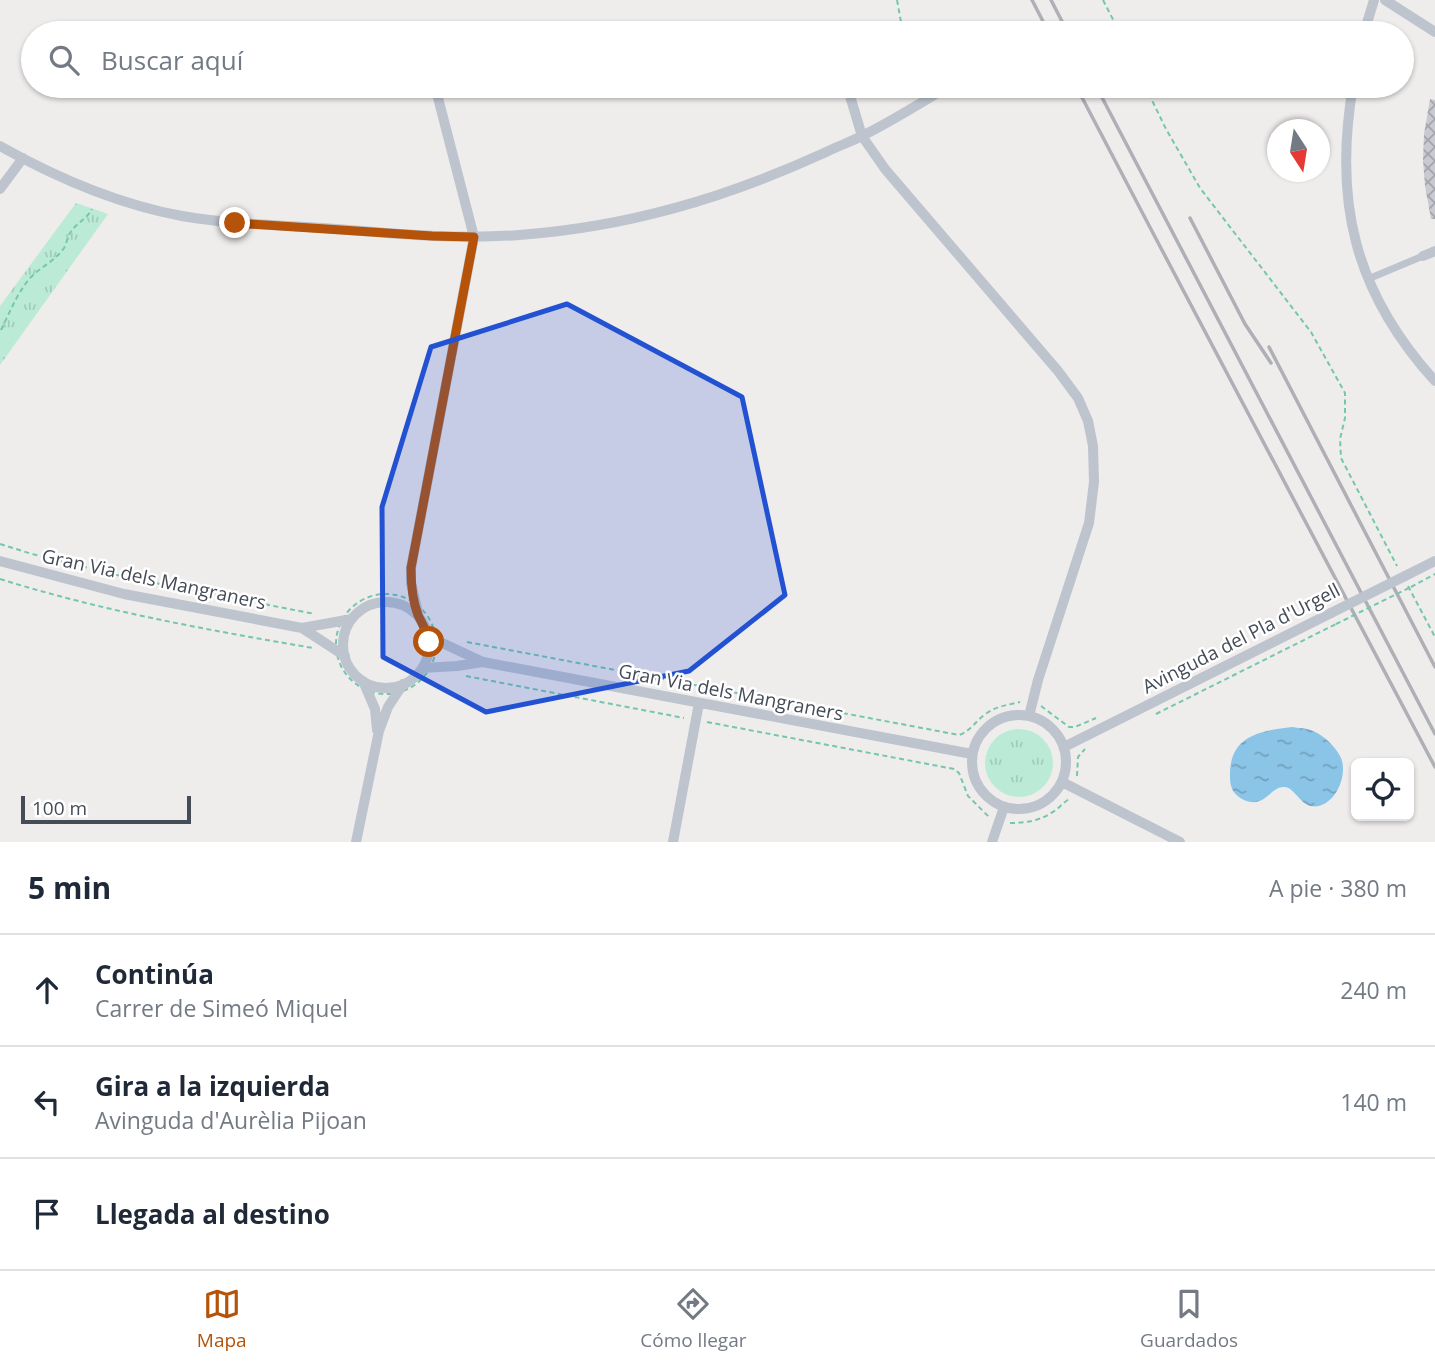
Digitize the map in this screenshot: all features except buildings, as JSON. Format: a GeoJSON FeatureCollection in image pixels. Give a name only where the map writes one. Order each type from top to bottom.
{"type":"FeatureCollection","features":[{"type":"Feature","properties":{"kind":"street"},"geometry":{"type":"LineString","coordinates":[[1368,21],[1374,0]]}},
{"type":"Feature","properties":{"kind":"street"},"geometry":{"type":"LineString","coordinates":[[1385,0],[1435,32]]}},
{"type":"Feature","properties":{"kind":"street"},"geometry":{"type":"LineString","coordinates":[[419,617],[411,583],[411,568],[474,237],[438,98]]}},
{"type":"Feature","properties":{"kind":"street"},"geometry":{"type":"LineString","coordinates":[[851,98],[862,136],[885,169],[1058,370],[1078,398],[1088,421],[1093,446],[1094,482],[1089,523],[1029,716]]}},
{"type":"Feature","properties":{"kind":"street"},"geometry":{"type":"LineString","coordinates":[[0,146],[64,179],[109,197],[182,216],[235,223],[432,236],[518,235],[631,220],[676,209],[752,184],[862,136],[928,98]]}},
{"type":"Feature","properties":{"kind":"street"},"geometry":{"type":"LineString","coordinates":[[1351,98],[1347,128],[1346,178],[1353,231],[1368,279],[1383,311],[1398,336],[1435,380]]}},
{"type":"Feature","properties":{"kind":"street"},"geometry":{"type":"LineString","coordinates":[[0,189],[23,159]]}},
{"type":"Feature","properties":{"kind":"street"},"geometry":{"type":"LineString","coordinates":[[1368,279],[1435,251]]}},
{"type":"Feature","properties":{"kind":"street","name":"Gran Via dels Mangraners"},"geometry":{"type":"LineString","coordinates":[[0,561],[124,594],[302,628],[389,602],[408,608],[438,636],[483,662],[972,754]]}},
{"type":"Feature","properties":{"kind":"street","name":"Avinguda del Pla d'Urgell"},"geometry":{"type":"LineString","coordinates":[[1064,747],[1435,561]]}},
{"type":"Feature","properties":{"kind":"street"},"geometry":{"type":"LineString","coordinates":[[339,658],[346,615]]}},
{"type":"Feature","properties":{"kind":"street","name":"Gran Via dels Mangraners"},"geometry":{"type":"LineString","coordinates":[[302,628],[348,666],[365,686],[375,709],[377,741]]}},
{"type":"Feature","properties":{"kind":"street"},"geometry":{"type":"LineString","coordinates":[[356,842],[377,741],[388,707],[400,689],[412,679],[426,673],[430,629]]}},
{"type":"Feature","properties":{"kind":"street","name":"Gran Via dels Mangraners"},"geometry":{"type":"LineString","coordinates":[[426,673],[483,662]]}},
{"type":"Feature","properties":{"kind":"street"},"geometry":{"type":"LineString","coordinates":[[365,686],[400,689]]}},
{"type":"Feature","properties":{"kind":"street"},"geometry":{"type":"LineString","coordinates":[[673,842],[699,703]]}},
{"type":"Feature","properties":{"kind":"street"},"geometry":{"type":"LineString","coordinates":[[1017,715],[1041,720],[1051,727],[1064,747],[1066,759],[1062,782],[1056,792],[1037,805],[1015,809],[1004,807],[985,795],[974,776],[972,754],[976,742],[993,723],[1004,718],[1017,715]]}},
{"type":"Feature","properties":{"kind":"street"},"geometry":{"type":"LineString","coordinates":[[1062,782],[1180,842]]}},
{"type":"Feature","properties":{"kind":"street"},"geometry":{"type":"LineString","coordinates":[[992,842],[1004,807]]}},
{"type":"Feature","properties":{"kind":"path"},"geometry":{"type":"LineString","coordinates":[[897,0],[901,21]]}},
{"type":"Feature","properties":{"kind":"path"},"geometry":{"type":"LineString","coordinates":[[1103,0],[1114,21]]}},
{"type":"Feature","properties":{"kind":"path"},"geometry":{"type":"LineString","coordinates":[[1152,98],[1200,188],[1311,332],[1345,393],[1345,418],[1339,439],[1340,458],[1397,566]]}},
{"type":"Feature","properties":{"kind":"path"},"geometry":{"type":"LineString","coordinates":[[0,330],[25,285],[64,247],[69,233],[92,209]]}},
{"type":"Feature","properties":{"kind":"path"},"geometry":{"type":"LineString","coordinates":[[0,544],[129,578],[319,615]]}},
{"type":"Feature","properties":{"kind":"path"},"geometry":{"type":"LineString","coordinates":[[1156,714],[1435,574]]}},
{"type":"Feature","properties":{"kind":"path"},"geometry":{"type":"LineString","coordinates":[[1404,577],[1435,637]]}},
{"type":"Feature","properties":{"kind":"path"},"geometry":{"type":"LineString","coordinates":[[0,579],[145,616],[317,649]]}},
{"type":"Feature","properties":{"kind":"path"},"geometry":{"type":"LineString","coordinates":[[381,594],[398,595],[415,603],[426,613],[430,629],[438,636],[435,653],[426,673],[410,688],[382,694],[355,684],[344,673],[335,646],[337,631],[346,615],[364,598],[381,594]]}},
{"type":"Feature","properties":{"kind":"path"},"geometry":{"type":"LineString","coordinates":[[430,629],[438,636]]}},
{"type":"Feature","properties":{"kind":"path"},"geometry":{"type":"LineString","coordinates":[[458,641],[959,735],[969,731],[988,712],[1023,700]]}},
{"type":"Feature","properties":{"kind":"path"},"geometry":{"type":"LineString","coordinates":[[457,675],[954,769],[959,773],[968,796],[989,816],[990,822]]}},
{"type":"Feature","properties":{"kind":"path"},"geometry":{"type":"LineString","coordinates":[[1040,700],[1044,709],[1069,727],[1096,718]]}},
{"type":"Feature","properties":{"kind":"path"},"geometry":{"type":"LineString","coordinates":[[1078,781],[1078,757],[1084,750]]}},
{"type":"Feature","properties":{"kind":"path"},"geometry":{"type":"LineString","coordinates":[[1007,825],[1038,820],[1068,800],[1076,799]]}},
{"type":"Feature","properties":{"kind":"highlighted area"},"geometry":{"type":"Polygon","coordinates":[[[567,304],[742,397],[785,595],[689,671],[486,712],[383,657],[382,507],[431,347],[567,304]]]}},
{"type":"Feature","properties":{"kind":"green space"},"geometry":{"type":"Polygon","coordinates":[[[76,203],[108,214],[0,365],[0,306],[76,203]]]}},
{"type":"Feature","properties":{"kind":"green space"},"geometry":{"type":"Polygon","coordinates":[[[1019,729],[1032,732],[1043,739],[1050,750],[1053,763],[1050,776],[1043,787],[1032,794],[1019,797],[1006,794],[995,787],[988,776],[985,763],[988,750],[995,739],[1006,732],[1019,729]]]}},
{"type":"Feature","properties":{"kind":"water"},"geometry":{"type":"Polygon","coordinates":[[[1292,727],[1317,733],[1338,752],[1343,772],[1333,797],[1319,806],[1310,806],[1291,790],[1280,787],[1256,802],[1239,797],[1233,790],[1230,777],[1234,752],[1240,744],[1257,734],[1292,727]]]}},
{"type":"Feature","properties":{"kind":"railway"},"geometry":{"type":"LineString","coordinates":[[1032,0],[1043,21]]}},
{"type":"Feature","properties":{"kind":"railway"},"geometry":{"type":"LineString","coordinates":[[1051,0],[1062,21]]}},
{"type":"Feature","properties":{"kind":"railway"},"geometry":{"type":"LineString","coordinates":[[1082,98],[1435,767]]}},
{"type":"Feature","properties":{"kind":"railway"},"geometry":{"type":"LineString","coordinates":[[1102,98],[1435,734]]}},
{"type":"Feature","properties":{"kind":"railway"},"geometry":{"type":"LineString","coordinates":[[1190,218],[1245,324],[1271,363]]}},
{"type":"Feature","properties":{"kind":"railway"},"geometry":{"type":"LineString","coordinates":[[1269,347],[1435,667]]}},
{"type":"Feature","properties":{"kind":"route"},"geometry":{"type":"LineString","coordinates":[[235,223],[474,237],[411,568],[411,583],[419,617],[429,642]]}}]}
